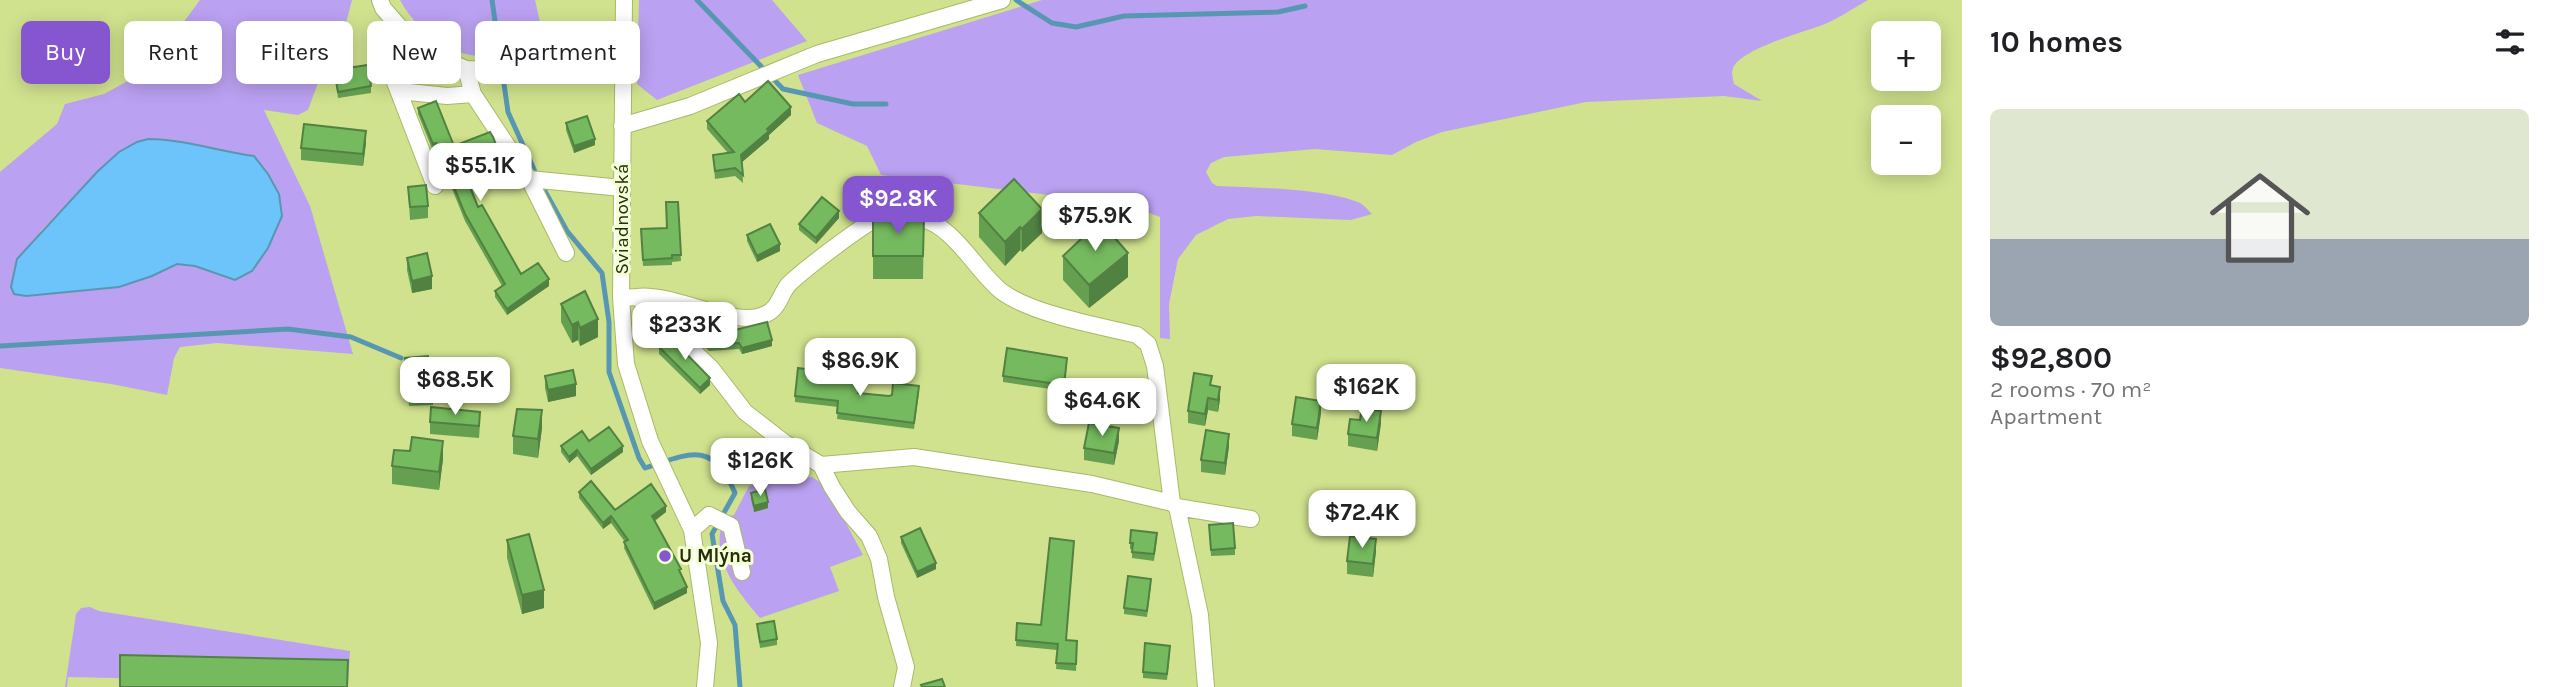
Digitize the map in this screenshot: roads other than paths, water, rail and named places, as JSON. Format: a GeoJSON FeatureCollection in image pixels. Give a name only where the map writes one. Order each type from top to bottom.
{"type":"FeatureCollection","features":[{"type":"Feature","properties":{"kind":"street"},"geometry":{"type":"LineString","coordinates":[[380,0],[394,21]]}},
{"type":"Feature","properties":{"kind":"street","name":"Sviadnovská"},"geometry":{"type":"LineString","coordinates":[[623,21],[624,0]]}},
{"type":"Feature","properties":{"kind":"street"},"geometry":{"type":"LineString","coordinates":[[622,126],[690,106],[817,54],[1002,0]]}},
{"type":"Feature","properties":{"kind":"street"},"geometry":{"type":"LineString","coordinates":[[461,67],[475,69]]}},
{"type":"Feature","properties":{"kind":"street"},"geometry":{"type":"LineString","coordinates":[[466,69],[473,94],[536,180],[566,253]]}},
{"type":"Feature","properties":{"kind":"street"},"geometry":{"type":"LineString","coordinates":[[395,84],[435,186]]}},
{"type":"Feature","properties":{"kind":"street","name":"Sviadnovská"},"geometry":{"type":"LineString","coordinates":[[622,84],[622,188],[629,297],[626,365],[650,441],[692,530],[709,643],[705,687]]}},
{"type":"Feature","properties":{"kind":"street"},"geometry":{"type":"LineString","coordinates":[[398,91],[447,96],[473,94]]}},
{"type":"Feature","properties":{"kind":"street"},"geometry":{"type":"LineString","coordinates":[[536,180],[622,188]]}},
{"type":"Feature","properties":{"kind":"street"},"geometry":{"type":"LineString","coordinates":[[629,297],[660,296],[703,311],[750,318],[762,317],[776,307],[788,286],[863,226],[885,216],[906,216],[929,220],[948,234],[1002,292],[1042,311],[1137,335],[1148,344],[1154,366],[1175,505],[1200,615],[1206,687]]}},
{"type":"Feature","properties":{"kind":"street"},"geometry":{"type":"LineString","coordinates":[[629,297],[710,368],[745,412],[785,443],[821,465],[848,512],[869,536],[879,559],[886,597],[906,667],[902,687]]}},
{"type":"Feature","properties":{"kind":"street"},"geometry":{"type":"LineString","coordinates":[[821,465],[914,457],[1092,484],[1175,505],[1251,519]]}},
{"type":"Feature","properties":{"kind":"street"},"geometry":{"type":"LineString","coordinates":[[692,530],[709,515],[730,526],[742,572]]}},
{"type":"Feature","properties":{"kind":"water"},"geometry":{"type":"Polygon","coordinates":[[[148,139],[187,143],[254,156],[279,194],[282,216],[268,248],[252,271],[235,280],[195,266],[177,264],[119,287],[26,296],[14,294],[11,287],[17,259],[97,172],[119,152],[148,139]]]}},
{"type":"Feature","properties":{"kind":"waterway"},"geometry":{"type":"LineString","coordinates":[[492,0],[508,112],[537,176]]}},
{"type":"Feature","properties":{"kind":"waterway"},"geometry":{"type":"LineString","coordinates":[[697,0],[783,89],[853,104],[886,104]]}},
{"type":"Feature","properties":{"kind":"waterway"},"geometry":{"type":"LineString","coordinates":[[1016,0],[1052,23],[1076,27],[1124,16],[1278,12],[1305,6]]}},
{"type":"Feature","properties":{"kind":"waterway"},"geometry":{"type":"LineString","coordinates":[[541,184],[567,231],[602,273],[609,322],[609,372],[639,458],[645,468],[687,455],[699,455],[718,465],[735,493],[712,534],[723,601],[735,625],[740,687]]}},
{"type":"Feature","properties":{"kind":"waterway"},"geometry":{"type":"LineString","coordinates":[[0,346],[288,329],[351,337],[401,358]]}},
{"type":"Feature","properties":{"kind":"place","name":"U Mlýna"},"geometry":{"type":"Point","coordinates":[665,556]}}]}
